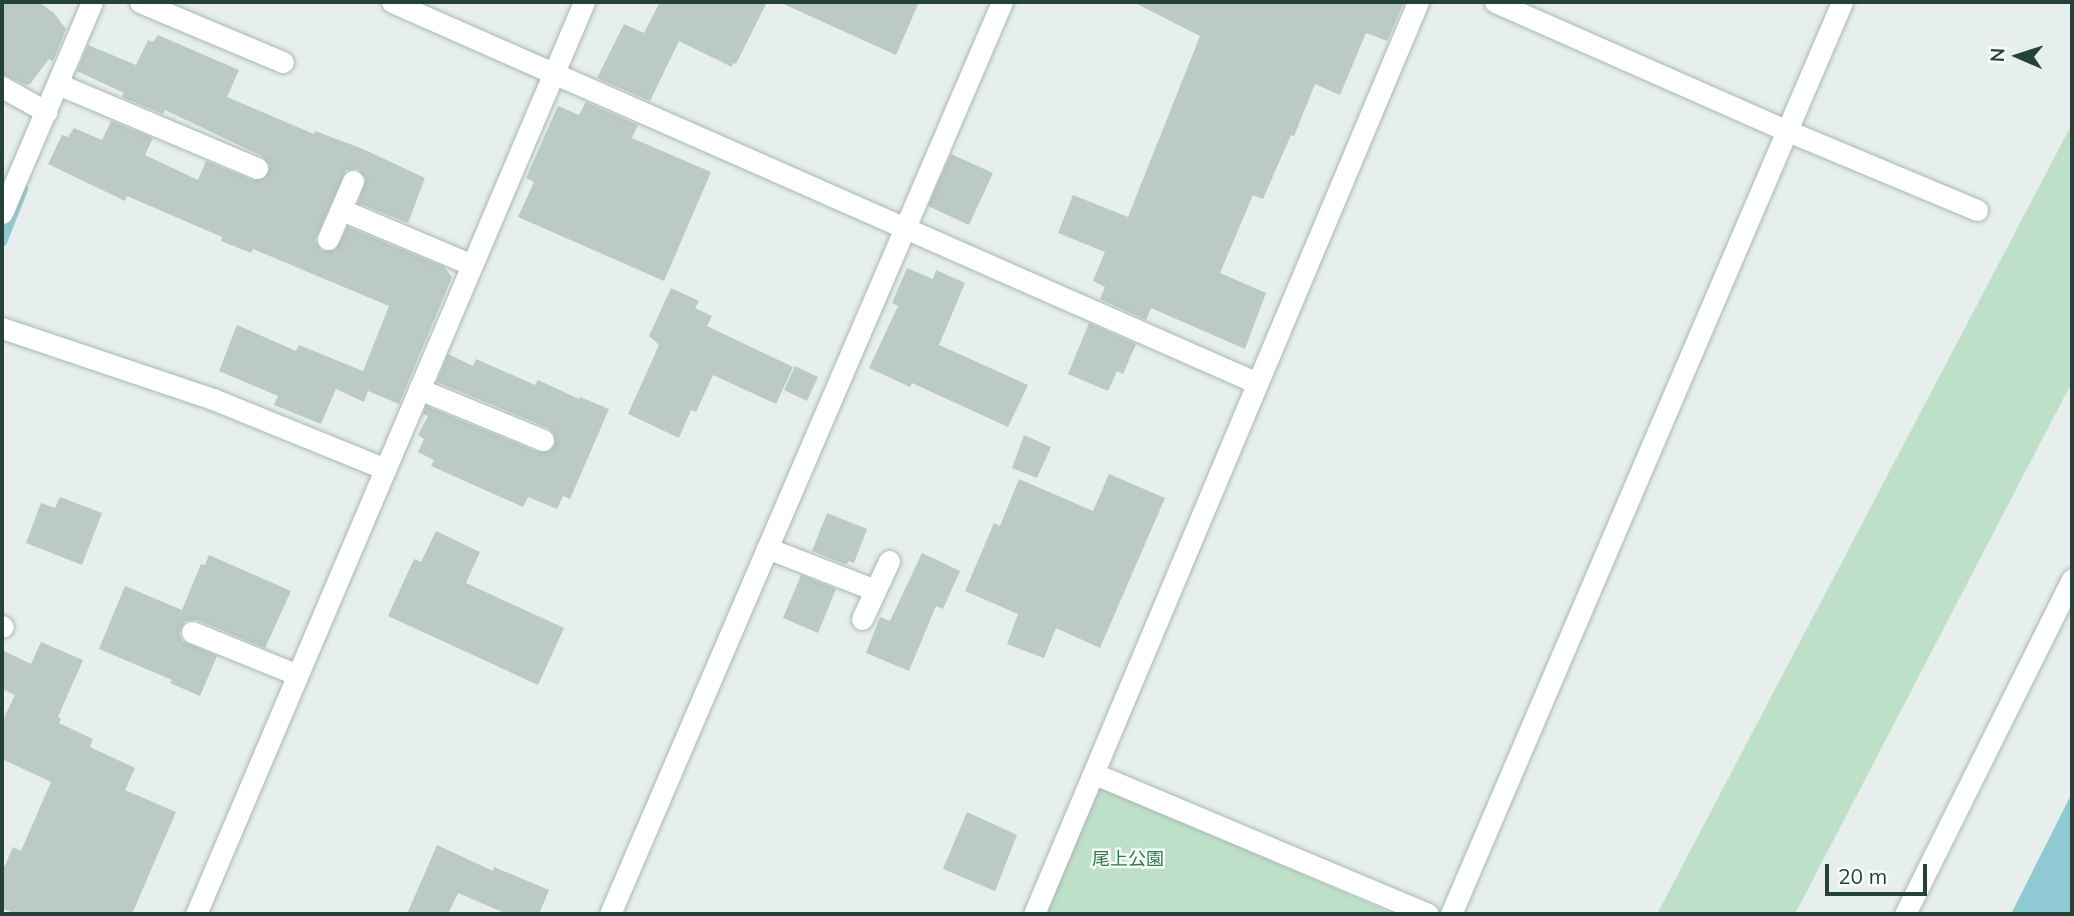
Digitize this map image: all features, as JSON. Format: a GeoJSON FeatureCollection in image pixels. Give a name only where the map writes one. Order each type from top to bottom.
{"type":"FeatureCollection","features":[{"type":"Feature","properties":{"kind":"street"},"geometry":{"type":"LineString","coordinates":[[2,213],[47,112],[66,87],[92,2]]}},
{"type":"Feature","properties":{"kind":"street"},"geometry":{"type":"LineString","coordinates":[[140,2],[283,62]]}},
{"type":"Feature","properties":{"kind":"street"},"geometry":{"type":"LineString","coordinates":[[392,2],[1257,383]]}},
{"type":"Feature","properties":{"kind":"street"},"geometry":{"type":"LineString","coordinates":[[196,914],[584,2]]}},
{"type":"Feature","properties":{"kind":"street"},"geometry":{"type":"LineString","coordinates":[[610,914],[1002,2]]}},
{"type":"Feature","properties":{"kind":"street"},"geometry":{"type":"LineString","coordinates":[[1034,914],[1096,774],[1418,2]]}},
{"type":"Feature","properties":{"kind":"street"},"geometry":{"type":"LineString","coordinates":[[1495,2],[1788,131],[1977,210]]}},
{"type":"Feature","properties":{"kind":"street"},"geometry":{"type":"LineString","coordinates":[[1451,914],[1842,2]]}},
{"type":"Feature","properties":{"kind":"street"},"geometry":{"type":"LineString","coordinates":[[2,87],[47,112]]}},
{"type":"Feature","properties":{"kind":"street"},"geometry":{"type":"LineString","coordinates":[[66,87],[257,168]]}},
{"type":"Feature","properties":{"kind":"street"},"geometry":{"type":"LineString","coordinates":[[328,239],[353,181]]}},
{"type":"Feature","properties":{"kind":"street"},"geometry":{"type":"LineString","coordinates":[[342,210],[472,265]]}},
{"type":"Feature","properties":{"kind":"street"},"geometry":{"type":"LineString","coordinates":[[2,328],[213,399],[385,469]]}},
{"type":"Feature","properties":{"kind":"street"},"geometry":{"type":"LineString","coordinates":[[419,389],[543,440]]}},
{"type":"Feature","properties":{"kind":"street"},"geometry":{"type":"LineString","coordinates":[[767,548],[875,590]]}},
{"type":"Feature","properties":{"kind":"street"},"geometry":{"type":"LineString","coordinates":[[862,619],[888,561]]}},
{"type":"Feature","properties":{"kind":"street"},"geometry":{"type":"LineString","coordinates":[[1905,914],[2072,579]]}},
{"type":"Feature","properties":{"kind":"street"},"geometry":{"type":"LineString","coordinates":[[192,632],[298,675]]}},
{"type":"Feature","properties":{"kind":"street"},"geometry":{"type":"LineString","coordinates":[[1096,774],[1428,914]]}},
{"type":"Feature","properties":{"kind":"green space"},"geometry":{"type":"Polygon","coordinates":[[[2072,124],[2072,382],[1795,914],[1657,914],[2072,124]]]}},
{"type":"Feature","properties":{"kind":"green space","name":"尾上公園"},"geometry":{"type":"Polygon","coordinates":[[[1099,786],[1394,914],[1045,914],[1099,786]]]}},
{"type":"Feature","properties":{"kind":"water"},"geometry":{"type":"Polygon","coordinates":[[[2072,793],[2072,914],[2011,914],[2072,793]]]}},
{"type":"Feature","properties":{"kind":"building"},"geometry":{"type":"Polygon","coordinates":[[[2,2],[39,2],[54,13],[66,29],[53,61],[49,59],[30,84],[26,85],[2,74],[2,2]]]}},
{"type":"Feature","properties":{"kind":"building"},"geometry":{"type":"Polygon","coordinates":[[[660,2],[767,2],[736,64],[733,63],[732,67],[679,41],[650,101],[597,78],[624,24],[644,33],[660,2]]]}},
{"type":"Feature","properties":{"kind":"building"},"geometry":{"type":"Polygon","coordinates":[[[779,2],[919,2],[896,55],[779,2]]]}},
{"type":"Feature","properties":{"kind":"building"},"geometry":{"type":"Polygon","coordinates":[[[1133,2],[1404,2],[1387,41],[1366,33],[1340,95],[1315,84],[1294,136],[1291,135],[1263,199],[1253,195],[1220,273],[1266,293],[1245,349],[1151,308],[1146,320],[1100,299],[1105,287],[1093,281],[1105,252],[1058,233],[1073,195],[1128,217],[1200,36],[1133,2]]]}},
{"type":"Feature","properties":{"kind":"building"},"geometry":{"type":"Polygon","coordinates":[[[158,35],[239,70],[227,97],[314,134],[315,131],[363,149],[425,178],[408,223],[358,203],[366,179],[358,169],[346,170],[315,240],[322,251],[335,250],[348,227],[444,267],[452,277],[399,404],[368,391],[364,402],[336,389],[321,424],[274,405],[278,396],[219,371],[237,325],[296,351],[299,345],[363,371],[389,306],[253,249],[251,253],[221,241],[222,237],[127,196],[125,201],[48,164],[62,135],[68,137],[74,128],[102,140],[111,121],[153,138],[145,155],[198,180],[206,161],[252,180],[265,178],[270,166],[262,156],[165,110],[163,114],[122,97],[124,93],[77,71],[88,45],[136,65],[148,40],[153,42],[158,35]]]}},
{"type":"Feature","properties":{"kind":"building"},"geometry":{"type":"Polygon","coordinates":[[[586,102],[638,125],[632,138],[711,172],[664,281],[518,217],[534,182],[526,178],[558,106],[579,115],[586,102]]]}},
{"type":"Feature","properties":{"kind":"building"},"geometry":{"type":"Polygon","coordinates":[[[951,154],[993,173],[969,225],[928,206],[951,154]]]}},
{"type":"Feature","properties":{"kind":"building"},"geometry":{"type":"Polygon","coordinates":[[[907,268],[933,279],[936,270],[965,283],[939,345],[1028,385],[1008,427],[912,383],[910,387],[869,368],[898,306],[892,303],[907,268]]]}},
{"type":"Feature","properties":{"kind":"building"},"geometry":{"type":"Polygon","coordinates":[[[671,288],[699,301],[695,308],[712,316],[707,326],[793,367],[776,404],[713,375],[696,412],[691,410],[679,438],[628,414],[659,345],[649,336],[671,288]]]}},
{"type":"Feature","properties":{"kind":"building"},"geometry":{"type":"Polygon","coordinates":[[[1089,323],[1136,344],[1123,374],[1117,371],[1108,391],[1068,374],[1089,323]]]}},
{"type":"Feature","properties":{"kind":"building"},"geometry":{"type":"Polygon","coordinates":[[[448,354],[473,366],[476,359],[535,385],[538,380],[609,409],[570,499],[563,496],[557,509],[528,497],[523,507],[431,466],[434,460],[418,452],[424,439],[418,435],[428,416],[423,414],[426,406],[538,452],[550,451],[555,444],[554,433],[548,428],[437,382],[448,354]]]}},
{"type":"Feature","properties":{"kind":"building"},"geometry":{"type":"Polygon","coordinates":[[[795,366],[818,377],[807,401],[784,390],[795,366]]]}},
{"type":"Feature","properties":{"kind":"building"},"geometry":{"type":"Polygon","coordinates":[[[1024,435],[1051,447],[1037,478],[1012,468],[1024,435]]]}},
{"type":"Feature","properties":{"kind":"building"},"geometry":{"type":"Polygon","coordinates":[[[1109,474],[1165,498],[1100,648],[1056,628],[1044,658],[1007,644],[1018,614],[965,591],[994,523],[1000,526],[1019,479],[1093,511],[1109,474]]]}},
{"type":"Feature","properties":{"kind":"building"},"geometry":{"type":"Polygon","coordinates":[[[60,497],[102,513],[82,565],[26,543],[41,503],[55,508],[60,497]]]}},
{"type":"Feature","properties":{"kind":"building"},"geometry":{"type":"Polygon","coordinates":[[[827,513],[867,529],[854,563],[848,561],[847,565],[812,551],[827,513]]]}},
{"type":"Feature","properties":{"kind":"building"},"geometry":{"type":"Polygon","coordinates":[[[436,531],[480,552],[466,583],[564,628],[538,685],[388,616],[414,559],[421,562],[436,531]]]}},
{"type":"Feature","properties":{"kind":"building"},"geometry":{"type":"Polygon","coordinates":[[[922,553],[960,571],[943,609],[936,606],[909,671],[866,653],[880,617],[890,621],[922,553]]]}},
{"type":"Feature","properties":{"kind":"building"},"geometry":{"type":"Polygon","coordinates":[[[209,555],[291,591],[265,648],[197,620],[185,621],[179,633],[182,641],[217,656],[200,696],[170,683],[172,680],[99,649],[125,586],[182,610],[201,564],[205,565],[209,555]]]}},
{"type":"Feature","properties":{"kind":"building"},"geometry":{"type":"Polygon","coordinates":[[[801,575],[836,589],[818,633],[783,618],[801,575]]]}},
{"type":"Feature","properties":{"kind":"building"},"geometry":{"type":"Polygon","coordinates":[[[41,642],[83,660],[58,717],[61,719],[59,723],[93,739],[90,747],[135,768],[125,790],[176,812],[132,914],[15,914],[2,908],[2,872],[13,847],[21,851],[51,782],[2,759],[2,722],[15,695],[2,689],[2,650],[31,664],[41,642]]]}},
{"type":"Feature","properties":{"kind":"building"},"geometry":{"type":"Polygon","coordinates":[[[967,812],[1017,835],[995,891],[943,869],[967,812]]]}},
{"type":"Feature","properties":{"kind":"building"},"geometry":{"type":"Polygon","coordinates":[[[437,845],[493,871],[494,867],[549,890],[539,914],[507,914],[458,893],[448,914],[407,914],[437,845]]]}},
{"type":"Feature","properties":{"kind":"waterway"},"geometry":{"type":"LineString","coordinates":[[2,242],[23,189]]}}]}
